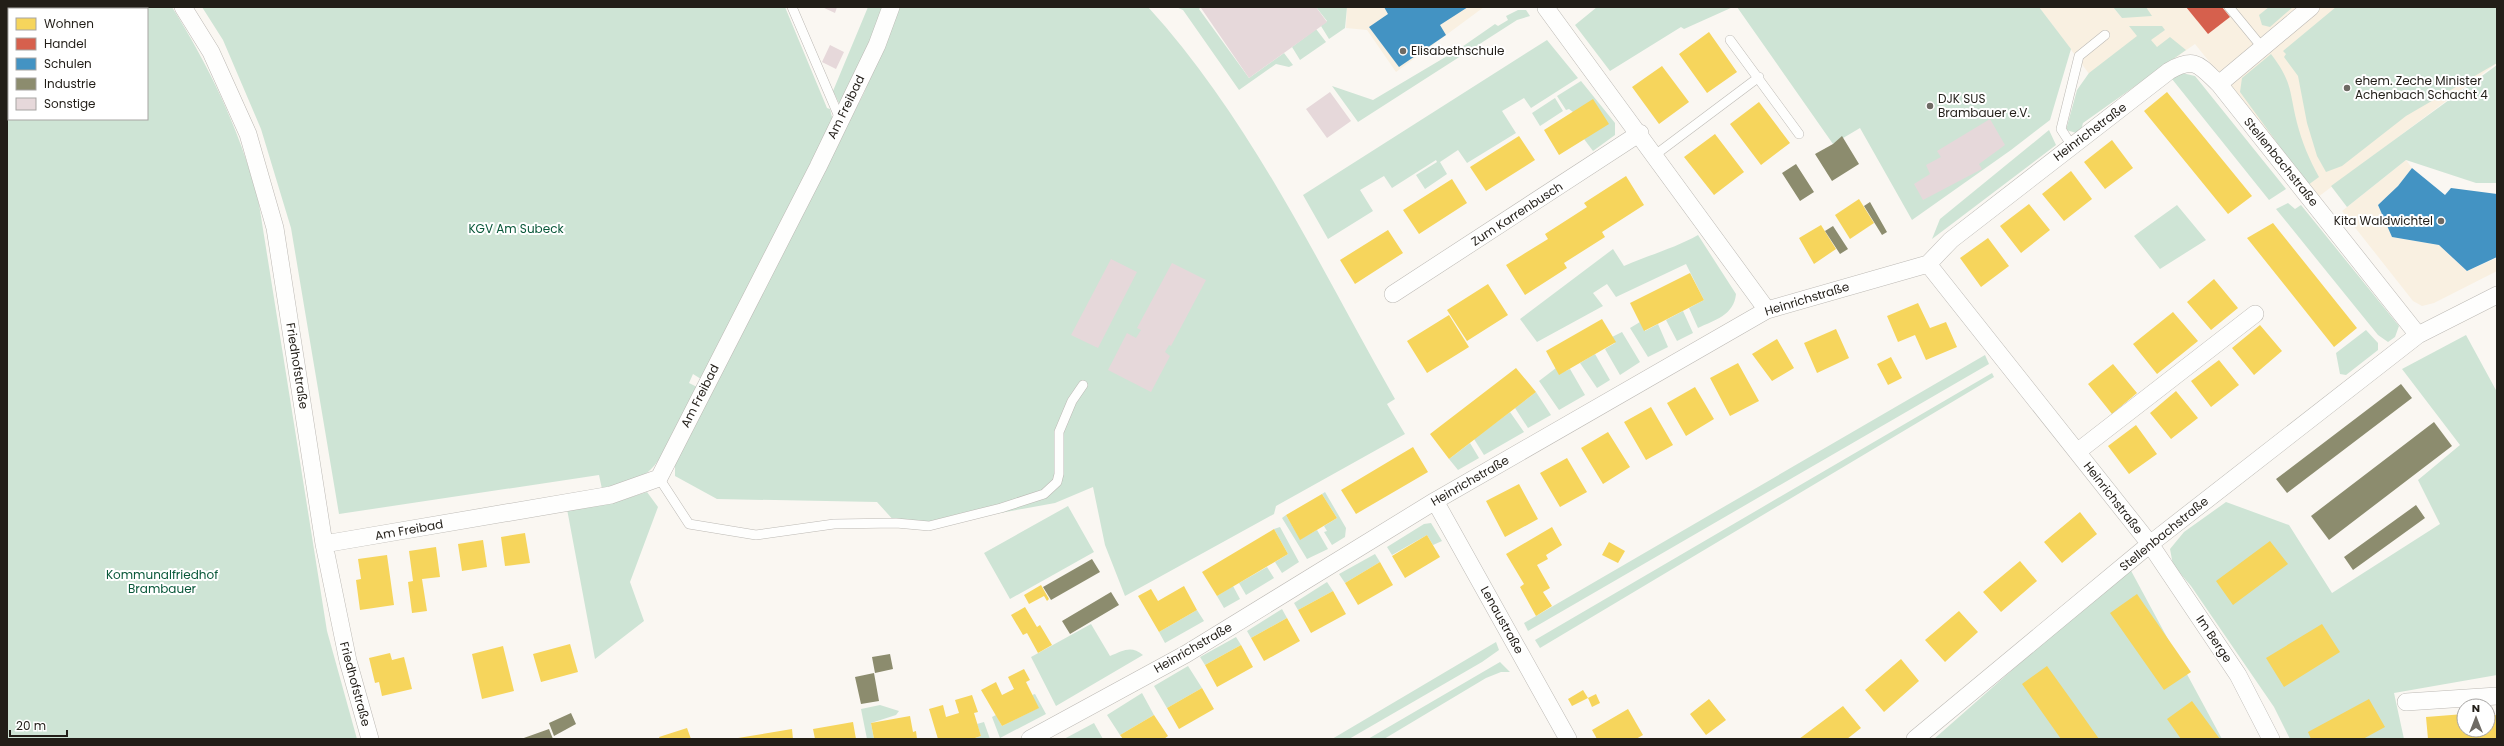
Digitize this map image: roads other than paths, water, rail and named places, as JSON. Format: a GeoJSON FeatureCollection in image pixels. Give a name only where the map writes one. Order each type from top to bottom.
{"type":"FeatureCollection","features":[{"type":"Feature","properties":{"kind":"street","name":"Friedhofstraße"},"geometry":{"type":"LineString","coordinates":[[183,7],[211,52],[248,134],[275,228],[324,544],[348,661],[370,739]]}},
{"type":"Feature","properties":{"kind":"street","name":"Am Freibad"},"geometry":{"type":"LineString","coordinates":[[324,544],[611,495],[659,478],[818,167],[877,45],[890,7]]}},
{"type":"Feature","properties":{"kind":"street"},"geometry":{"type":"LineString","coordinates":[[2219,84],[2261,46],[2312,7]]}},
{"type":"Feature","properties":{"kind":"street"},"geometry":{"type":"LineString","coordinates":[[1546,8],[1640,133],[1767,310]]}},
{"type":"Feature","properties":{"kind":"street","name":"Heinrichstraße"},"geometry":{"type":"LineString","coordinates":[[1030,739],[1186,654],[1435,501],[1767,310],[1928,264],[1951,240],[2169,71],[2183,63],[2199,65],[2219,84]]}},
{"type":"Feature","properties":{"kind":"street","name":"Stellenbachstraße"},"geometry":{"type":"LineString","coordinates":[[2219,84],[2418,334]]}},
{"type":"Feature","properties":{"kind":"street","name":"Zum Karrenbusch"},"geometry":{"type":"LineString","coordinates":[[1393,294],[1640,133]]}},
{"type":"Feature","properties":{"kind":"street","name":"Heinrichstraße"},"geometry":{"type":"LineString","coordinates":[[1928,264],[2150,544]]}},
{"type":"Feature","properties":{"kind":"street","name":"Stellenbachstraße"},"geometry":{"type":"LineString","coordinates":[[1915,739],[2150,544],[2418,334],[2497,295]]}},
{"type":"Feature","properties":{"kind":"street","name":"Heinrichstraße"},"geometry":{"type":"LineString","coordinates":[[2077,452],[2255,314]]}},
{"type":"Feature","properties":{"kind":"street","name":"Lenaustraße"},"geometry":{"type":"LineString","coordinates":[[1435,501],[1568,739]]}},
{"type":"Feature","properties":{"kind":"street","name":"Im Berge"},"geometry":{"type":"LineString","coordinates":[[2150,544],[2238,675],[2271,739]]}},
{"type":"Feature","properties":{"kind":"street"},"geometry":{"type":"LineString","coordinates":[[2406,702],[2497,696]]}},
{"type":"Feature","properties":{"kind":"lane"},"geometry":{"type":"LineString","coordinates":[[792,7],[840,119]]}},
{"type":"Feature","properties":{"kind":"lane"},"geometry":{"type":"LineString","coordinates":[[2229,7],[2261,46]]}},
{"type":"Feature","properties":{"kind":"lane"},"geometry":{"type":"LineString","coordinates":[[2072,146],[2061,129],[2079,56],[2105,35]]}},
{"type":"Feature","properties":{"kind":"lane"},"geometry":{"type":"LineString","coordinates":[[1730,40],[1759,77],[1799,134]]}},
{"type":"Feature","properties":{"kind":"lane"},"geometry":{"type":"LineString","coordinates":[[1655,155],[1759,77]]}},
{"type":"Feature","properties":{"kind":"lane"},"geometry":{"type":"LineString","coordinates":[[659,478],[689,524],[756,535],[834,524],[896,523],[928,526],[1001,508],[1044,494],[1057,482],[1059,474],[1059,432],[1072,401],[1083,385]]}},
{"type":"Feature","properties":{"kind":"place","name":"Elisabethschule"},"geometry":{"type":"Point","coordinates":[1403,51]}},
{"type":"Feature","properties":{"kind":"place","name":"ehem. Zeche Minister Achenbach Schacht 4"},"geometry":{"type":"Point","coordinates":[2347,88]}},
{"type":"Feature","properties":{"kind":"place","name":"DJK SUS Brambauer e.V."},"geometry":{"type":"Point","coordinates":[1930,106]}},
{"type":"Feature","properties":{"kind":"place","name":"Kita Waldwichtel"},"geometry":{"type":"Point","coordinates":[2441,221]}},
{"type":"Feature","properties":{"kind":"park label","name":"KGV Am Subeck"},"geometry":{"type":"Point","coordinates":[516,229]}},
{"type":"Feature","properties":{"kind":"park label","name":"Kommunalfriedhof Brambauer"},"geometry":{"type":"Point","coordinates":[162,582]}}]}
